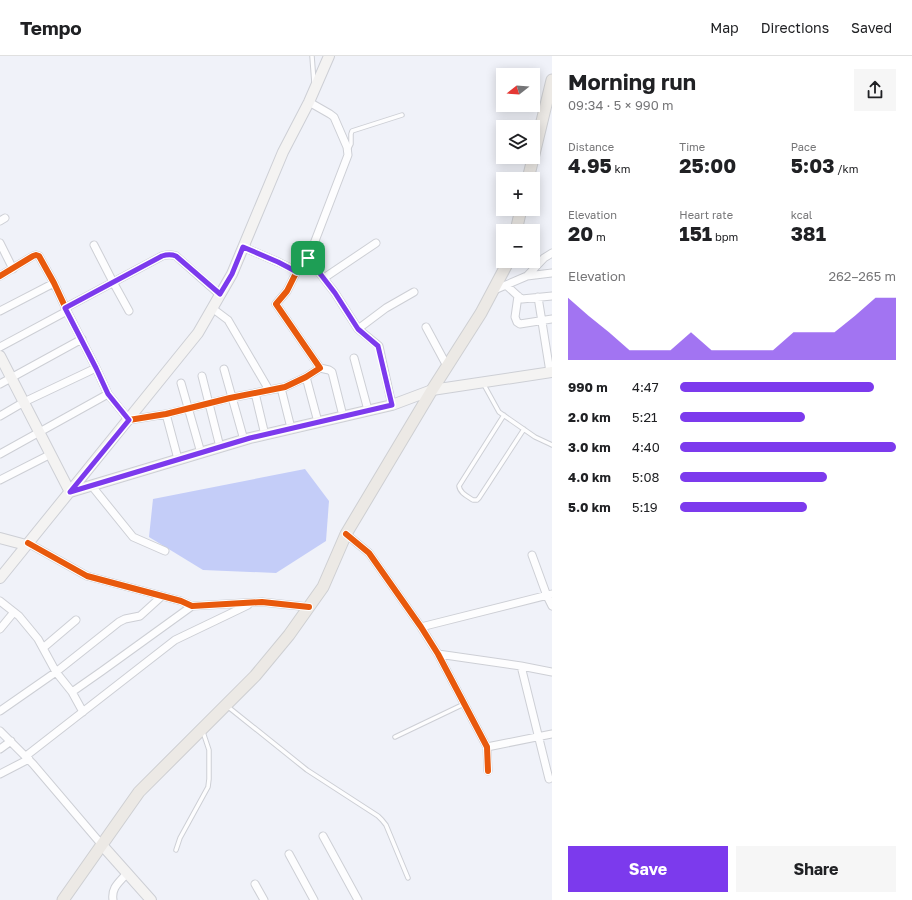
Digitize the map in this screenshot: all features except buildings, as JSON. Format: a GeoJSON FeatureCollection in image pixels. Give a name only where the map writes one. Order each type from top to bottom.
{"type":"FeatureCollection","features":[{"type":"Feature","properties":{"kind":"main road"},"geometry":{"type":"LineString","coordinates":[[0,578],[198,333],[232,274],[284,152],[309,102],[329,56]]}},
{"type":"Feature","properties":{"kind":"main road"},"geometry":{"type":"LineString","coordinates":[[530,172],[552,80]]}},
{"type":"Feature","properties":{"kind":"main road"},"geometry":{"type":"LineString","coordinates":[[63,900],[139,792],[255,676],[289,635],[323,587],[346,534],[432,390],[463,342],[505,268]]}},
{"type":"Feature","properties":{"kind":"main road"},"geometry":{"type":"LineString","coordinates":[[0,356],[70,492]]}},
{"type":"Feature","properties":{"kind":"main road"},"geometry":{"type":"LineString","coordinates":[[70,492],[244,440],[392,405],[432,390],[551,372]]}},
{"type":"Feature","properties":{"kind":"main road"},"geometry":{"type":"LineString","coordinates":[[0,538],[27,544]]}},
{"type":"Feature","properties":{"kind":"main road"},"geometry":{"type":"LineString","coordinates":[[102,845],[151,900]]}},
{"type":"Feature","properties":{"kind":"street"},"geometry":{"type":"LineString","coordinates":[[309,102],[334,117],[348,154],[305,266],[297,272],[287,291],[276,304],[320,368],[332,372],[343,416]]}},
{"type":"Feature","properties":{"kind":"street"},"geometry":{"type":"LineString","coordinates":[[0,243],[13,268]]}},
{"type":"Feature","properties":{"kind":"street"},"geometry":{"type":"LineString","coordinates":[[324,278],[376,243]]}},
{"type":"Feature","properties":{"kind":"street"},"geometry":{"type":"LineString","coordinates":[[94,245],[129,311]]}},
{"type":"Feature","properties":{"kind":"street"},"geometry":{"type":"LineString","coordinates":[[243,247],[297,272]]}},
{"type":"Feature","properties":{"kind":"street"},"geometry":{"type":"LineString","coordinates":[[527,276],[544,258],[552,253]]}},
{"type":"Feature","properties":{"kind":"street"},"geometry":{"type":"LineString","coordinates":[[0,347],[113,282],[162,256],[172,254],[176,256],[220,294]]}},
{"type":"Feature","properties":{"kind":"street"},"geometry":{"type":"LineString","coordinates":[[0,276],[33,256],[39,256],[54,283],[108,394],[129,420],[166,414],[209,403],[285,387],[306,377],[320,368]]}},
{"type":"Feature","properties":{"kind":"street"},"geometry":{"type":"LineString","coordinates":[[308,258],[335,293],[358,329],[378,346],[392,405]]}},
{"type":"Feature","properties":{"kind":"street"},"geometry":{"type":"LineString","coordinates":[[492,291],[527,276],[552,273]]}},
{"type":"Feature","properties":{"kind":"street"},"geometry":{"type":"LineString","coordinates":[[0,311],[54,283]]}},
{"type":"Feature","properties":{"kind":"street"},"geometry":{"type":"LineString","coordinates":[[506,285],[522,299],[552,296]]}},
{"type":"Feature","properties":{"kind":"street"},"geometry":{"type":"LineString","coordinates":[[358,329],[386,308],[414,292]]}},
{"type":"Feature","properties":{"kind":"street"},"geometry":{"type":"LineString","coordinates":[[518,296],[515,317],[517,322],[520,324],[552,319]]}},
{"type":"Feature","properties":{"kind":"street"},"geometry":{"type":"LineString","coordinates":[[538,297],[551,372]]}},
{"type":"Feature","properties":{"kind":"street"},"geometry":{"type":"LineString","coordinates":[[212,308],[228,320],[269,390]]}},
{"type":"Feature","properties":{"kind":"street"},"geometry":{"type":"LineString","coordinates":[[426,327],[447,366]]}},
{"type":"Feature","properties":{"kind":"street"},"geometry":{"type":"LineString","coordinates":[[0,384],[82,339]]}},
{"type":"Feature","properties":{"kind":"street"},"geometry":{"type":"LineString","coordinates":[[354,358],[368,410]]}},
{"type":"Feature","properties":{"kind":"street"},"geometry":{"type":"LineString","coordinates":[[0,416],[24,402],[96,368]]}},
{"type":"Feature","properties":{"kind":"street"},"geometry":{"type":"LineString","coordinates":[[224,369],[244,440]]}},
{"type":"Feature","properties":{"kind":"street"},"geometry":{"type":"LineString","coordinates":[[202,376],[220,447]]}},
{"type":"Feature","properties":{"kind":"street"},"geometry":{"type":"LineString","coordinates":[[306,377],[318,422]]}},
{"type":"Feature","properties":{"kind":"street"},"geometry":{"type":"LineString","coordinates":[[181,383],[201,453]]}},
{"type":"Feature","properties":{"kind":"street"},"geometry":{"type":"LineString","coordinates":[[281,388],[291,428]]}},
{"type":"Feature","properties":{"kind":"street"},"geometry":{"type":"LineString","coordinates":[[255,393],[265,435]]}},
{"type":"Feature","properties":{"kind":"street"},"geometry":{"type":"LineString","coordinates":[[0,454],[108,394]]}},
{"type":"Feature","properties":{"kind":"street"},"geometry":{"type":"LineString","coordinates":[[166,414],[178,459]]}},
{"type":"Feature","properties":{"kind":"street"},"geometry":{"type":"LineString","coordinates":[[0,480],[51,454]]}},
{"type":"Feature","properties":{"kind":"street"},"geometry":{"type":"LineString","coordinates":[[91,485],[134,537],[164,551]]}},
{"type":"Feature","properties":{"kind":"street"},"geometry":{"type":"LineString","coordinates":[[346,534],[369,553],[438,654],[487,747],[488,771]]}},
{"type":"Feature","properties":{"kind":"street"},"geometry":{"type":"LineString","coordinates":[[27,544],[87,576],[181,601],[192,606],[262,602],[309,607]]}},
{"type":"Feature","properties":{"kind":"street"},"geometry":{"type":"LineString","coordinates":[[532,555],[549,595],[552,606]]}},
{"type":"Feature","properties":{"kind":"street"},"geometry":{"type":"LineString","coordinates":[[421,627],[549,595]]}},
{"type":"Feature","properties":{"kind":"street"},"geometry":{"type":"LineString","coordinates":[[0,711],[56,672],[119,622],[140,616],[162,596]]}},
{"type":"Feature","properties":{"kind":"street"},"geometry":{"type":"LineString","coordinates":[[0,601],[19,616],[38,639],[56,672],[72,692],[83,712]]}},
{"type":"Feature","properties":{"kind":"street"},"geometry":{"type":"LineString","coordinates":[[0,774],[29,760],[83,712],[175,640],[252,603]]}},
{"type":"Feature","properties":{"kind":"street"},"geometry":{"type":"LineString","coordinates":[[72,692],[102,672],[192,606]]}},
{"type":"Feature","properties":{"kind":"street"},"geometry":{"type":"LineString","coordinates":[[0,629],[14,612]]}},
{"type":"Feature","properties":{"kind":"street"},"geometry":{"type":"LineString","coordinates":[[43,648],[76,620]]}},
{"type":"Feature","properties":{"kind":"street"},"geometry":{"type":"LineString","coordinates":[[438,654],[552,672]]}},
{"type":"Feature","properties":{"kind":"street"},"geometry":{"type":"LineString","coordinates":[[521,666],[549,779]]}},
{"type":"Feature","properties":{"kind":"street"},"geometry":{"type":"LineString","coordinates":[[0,731],[29,760],[102,845]]}},
{"type":"Feature","properties":{"kind":"street"},"geometry":{"type":"LineString","coordinates":[[487,747],[552,734]]}},
{"type":"Feature","properties":{"kind":"street"},"geometry":{"type":"LineString","coordinates":[[0,749],[11,741]]}},
{"type":"Feature","properties":{"kind":"street"},"geometry":{"type":"LineString","coordinates":[[323,836],[358,900]]}},
{"type":"Feature","properties":{"kind":"street"},"geometry":{"type":"LineString","coordinates":[[289,854],[314,900]]}},
{"type":"Feature","properties":{"kind":"street"},"geometry":{"type":"LineString","coordinates":[[113,900],[113,891],[127,873]]}},
{"type":"Feature","properties":{"kind":"street"},"geometry":{"type":"LineString","coordinates":[[256,884],[264,900]]}},
{"type":"Feature","properties":{"kind":"lane"},"geometry":{"type":"LineString","coordinates":[[312,56],[314,90]]}},
{"type":"Feature","properties":{"kind":"lane"},"geometry":{"type":"LineString","coordinates":[[348,151],[351,144],[352,131],[402,116]]}},
{"type":"Feature","properties":{"kind":"lane"},"geometry":{"type":"LineString","coordinates":[[482,382],[497,410],[535,437],[552,445]]}},
{"type":"Feature","properties":{"kind":"lane"},"geometry":{"type":"LineString","coordinates":[[504,415],[459,486],[461,492],[473,500],[477,500],[526,431]]}},
{"type":"Feature","properties":{"kind":"lane"},"geometry":{"type":"LineString","coordinates":[[395,737],[464,704]]}},
{"type":"Feature","properties":{"kind":"lane"},"geometry":{"type":"LineString","coordinates":[[226,706],[308,770],[378,816],[386,826],[408,878]]}},
{"type":"Feature","properties":{"kind":"lane"},"geometry":{"type":"LineString","coordinates":[[176,850],[180,838],[209,783],[209,750],[202,730]]}},
{"type":"Feature","properties":{"kind":"water"},"geometry":{"type":"Polygon","coordinates":[[[305,469],[329,501],[326,541],[276,573],[203,570],[149,537],[153,499],[305,469]]]}},
{"type":"Feature","properties":{"kind":"cycle path"},"geometry":{"type":"LineString","coordinates":[[0,276],[33,256],[39,256],[54,283],[108,394],[129,420],[166,414],[230,398],[285,387],[306,377],[320,368],[276,304],[287,291],[297,271],[243,247]]}},
{"type":"Feature","properties":{"kind":"cycle path"},"geometry":{"type":"LineString","coordinates":[[346,534],[369,553],[438,654],[487,747],[488,771]]}},
{"type":"Feature","properties":{"kind":"cycle path"},"geometry":{"type":"LineString","coordinates":[[28,543],[87,576],[181,601],[192,606],[262,602],[309,607]]}},
{"type":"Feature","properties":{"kind":"route"},"geometry":{"type":"LineString","coordinates":[[243,247],[297,272],[305,266],[308,258],[335,293],[358,329],[378,346],[392,405],[250,438],[70,492],[129,420],[108,394],[65,308],[167,254],[176,256],[220,294],[232,274],[243,247]]}}]}
